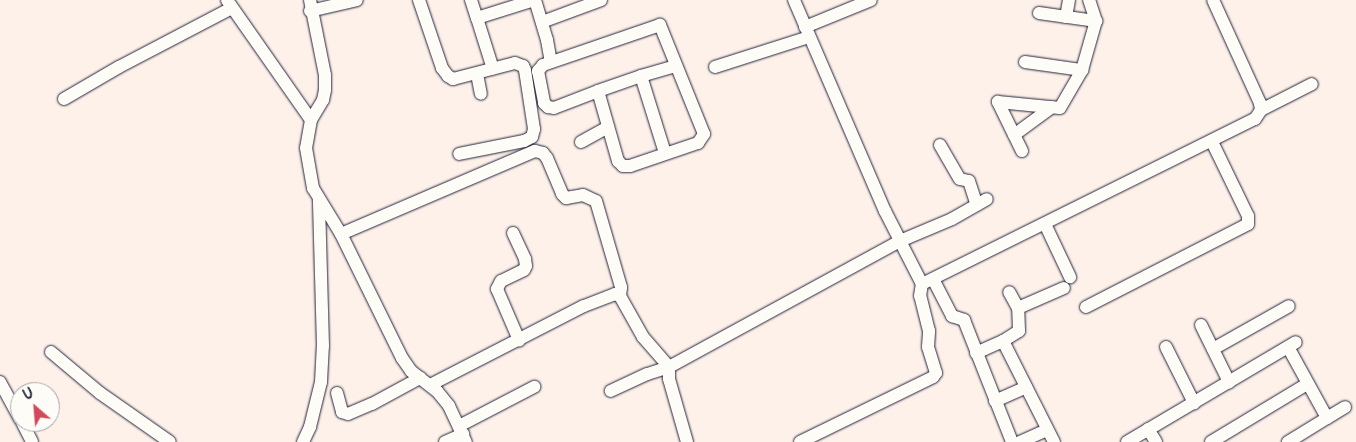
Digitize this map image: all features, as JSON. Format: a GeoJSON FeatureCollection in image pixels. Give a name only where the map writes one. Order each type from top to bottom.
{"type":"FeatureCollection","features":[{"type":"Feature","properties":{"kind":"street"},"geometry":{"type":"LineString","coordinates":[[356,0],[310,5],[323,58],[326,83],[323,100],[311,120],[306,148],[313,188],[341,234],[402,358],[411,371],[449,406],[462,434]]}},
{"type":"Feature","properties":{"kind":"street"},"geometry":{"type":"LineString","coordinates":[[419,0],[442,68],[453,80],[515,63],[523,66],[534,135],[524,141],[459,154]]}},
{"type":"Feature","properties":{"kind":"street"},"geometry":{"type":"LineString","coordinates":[[470,0],[493,69]]}},
{"type":"Feature","properties":{"kind":"street"},"geometry":{"type":"LineString","coordinates":[[477,18],[535,0],[551,62]]}},
{"type":"Feature","properties":{"kind":"street"},"geometry":{"type":"LineString","coordinates":[[542,22],[601,0]]}},
{"type":"Feature","properties":{"kind":"street"},"geometry":{"type":"LineString","coordinates":[[794,0],[885,211],[900,241],[952,316],[964,320],[1012,442]]}},
{"type":"Feature","properties":{"kind":"street"},"geometry":{"type":"LineString","coordinates":[[715,66],[807,32],[871,0]]}},
{"type":"Feature","properties":{"kind":"street"},"geometry":{"type":"LineString","coordinates":[[1066,17],[1069,0]]}},
{"type":"Feature","properties":{"kind":"street"},"geometry":{"type":"LineString","coordinates":[[1022,151],[998,102],[1060,108],[1082,70],[1096,21],[1089,0]]}},
{"type":"Feature","properties":{"kind":"street"},"geometry":{"type":"LineString","coordinates":[[1213,0],[1260,103],[1261,110]]}},
{"type":"Feature","properties":{"kind":"street"},"geometry":{"type":"LineString","coordinates":[[64,99],[230,4],[270,58],[311,120]]}},
{"type":"Feature","properties":{"kind":"street"},"geometry":{"type":"LineString","coordinates":[[1039,14],[1096,21]]}},
{"type":"Feature","properties":{"kind":"street"},"geometry":{"type":"LineString","coordinates":[[598,91],[618,161],[623,166],[698,142],[704,134],[675,66],[660,24],[542,65],[538,71],[544,103],[548,107],[554,108],[598,91],[641,76],[675,66]]}},
{"type":"Feature","properties":{"kind":"street"},"geometry":{"type":"LineString","coordinates":[[1025,62],[1082,70]]}},
{"type":"Feature","properties":{"kind":"street"},"geometry":{"type":"LineString","coordinates":[[477,74],[481,94]]}},
{"type":"Feature","properties":{"kind":"street"},"geometry":{"type":"LineString","coordinates":[[641,76],[665,152]]}},
{"type":"Feature","properties":{"kind":"street"},"geometry":{"type":"LineString","coordinates":[[800,442],[932,377],[936,372],[928,347],[929,331],[920,296],[928,282],[1212,142],[1255,118],[1261,110],[1312,84]]}},
{"type":"Feature","properties":{"kind":"street"},"geometry":{"type":"LineString","coordinates":[[1014,135],[1052,107]]}},
{"type":"Feature","properties":{"kind":"street"},"geometry":{"type":"LineString","coordinates":[[581,142],[608,127]]}},
{"type":"Feature","properties":{"kind":"street"},"geometry":{"type":"LineString","coordinates":[[1086,307],[1248,224],[1248,216],[1212,142]]}},
{"type":"Feature","properties":{"kind":"street"},"geometry":{"type":"LineString","coordinates":[[611,391],[647,374],[668,367],[900,241],[936,227],[982,202],[968,180],[960,179],[940,145]]}},
{"type":"Feature","properties":{"kind":"street"},"geometry":{"type":"LineString","coordinates":[[341,234],[535,151],[543,153],[559,188],[566,198],[583,195],[596,201],[621,287],[620,296],[643,337],[668,367],[669,379],[687,442]]}},
{"type":"Feature","properties":{"kind":"street"},"geometry":{"type":"LineString","coordinates":[[303,442],[310,426],[322,373],[319,200]]}},
{"type":"Feature","properties":{"kind":"street"},"geometry":{"type":"LineString","coordinates":[[1018,308],[1067,282],[1045,224]]}},
{"type":"Feature","properties":{"kind":"street"},"geometry":{"type":"LineString","coordinates":[[513,233],[526,266],[524,270],[501,281],[496,289],[519,340]]}},
{"type":"Feature","properties":{"kind":"street"},"geometry":{"type":"LineString","coordinates":[[976,353],[1003,341],[1018,331],[1018,308],[1009,292]]}},
{"type":"Feature","properties":{"kind":"street"},"geometry":{"type":"LineString","coordinates":[[337,393],[342,412],[348,414],[519,340],[598,300],[612,294],[620,296]]}},
{"type":"Feature","properties":{"kind":"street"},"geometry":{"type":"LineString","coordinates":[[1213,349],[1289,306]]}},
{"type":"Feature","properties":{"kind":"street"},"geometry":{"type":"LineString","coordinates":[[1201,325],[1229,382]]}},
{"type":"Feature","properties":{"kind":"street"},"geometry":{"type":"LineString","coordinates":[[1003,341],[1054,442]]}},
{"type":"Feature","properties":{"kind":"street"},"geometry":{"type":"LineString","coordinates":[[1127,442],[1292,345],[1307,384],[1327,418]]}},
{"type":"Feature","properties":{"kind":"street"},"geometry":{"type":"LineString","coordinates":[[1166,347],[1194,403]]}},
{"type":"Feature","properties":{"kind":"street"},"geometry":{"type":"LineString","coordinates":[[51,352],[100,392],[170,442]]}},
{"type":"Feature","properties":{"kind":"street"},"geometry":{"type":"LineString","coordinates":[[0,382],[10,400]]}},
{"type":"Feature","properties":{"kind":"street"},"geometry":{"type":"LineString","coordinates":[[1211,442],[1307,384]]}},
{"type":"Feature","properties":{"kind":"street"},"geometry":{"type":"LineString","coordinates":[[445,442],[462,434],[534,387]]}},
{"type":"Feature","properties":{"kind":"street"},"geometry":{"type":"LineString","coordinates":[[996,401],[1026,387]]}},
{"type":"Feature","properties":{"kind":"street"},"geometry":{"type":"LineString","coordinates":[[1288,442],[1345,406]]}},
{"type":"Feature","properties":{"kind":"street"},"geometry":{"type":"LineString","coordinates":[[1148,429],[1156,442]]}},
{"type":"Feature","properties":{"kind":"street"},"geometry":{"type":"LineString","coordinates":[[1020,442],[1047,430]]}}]}
